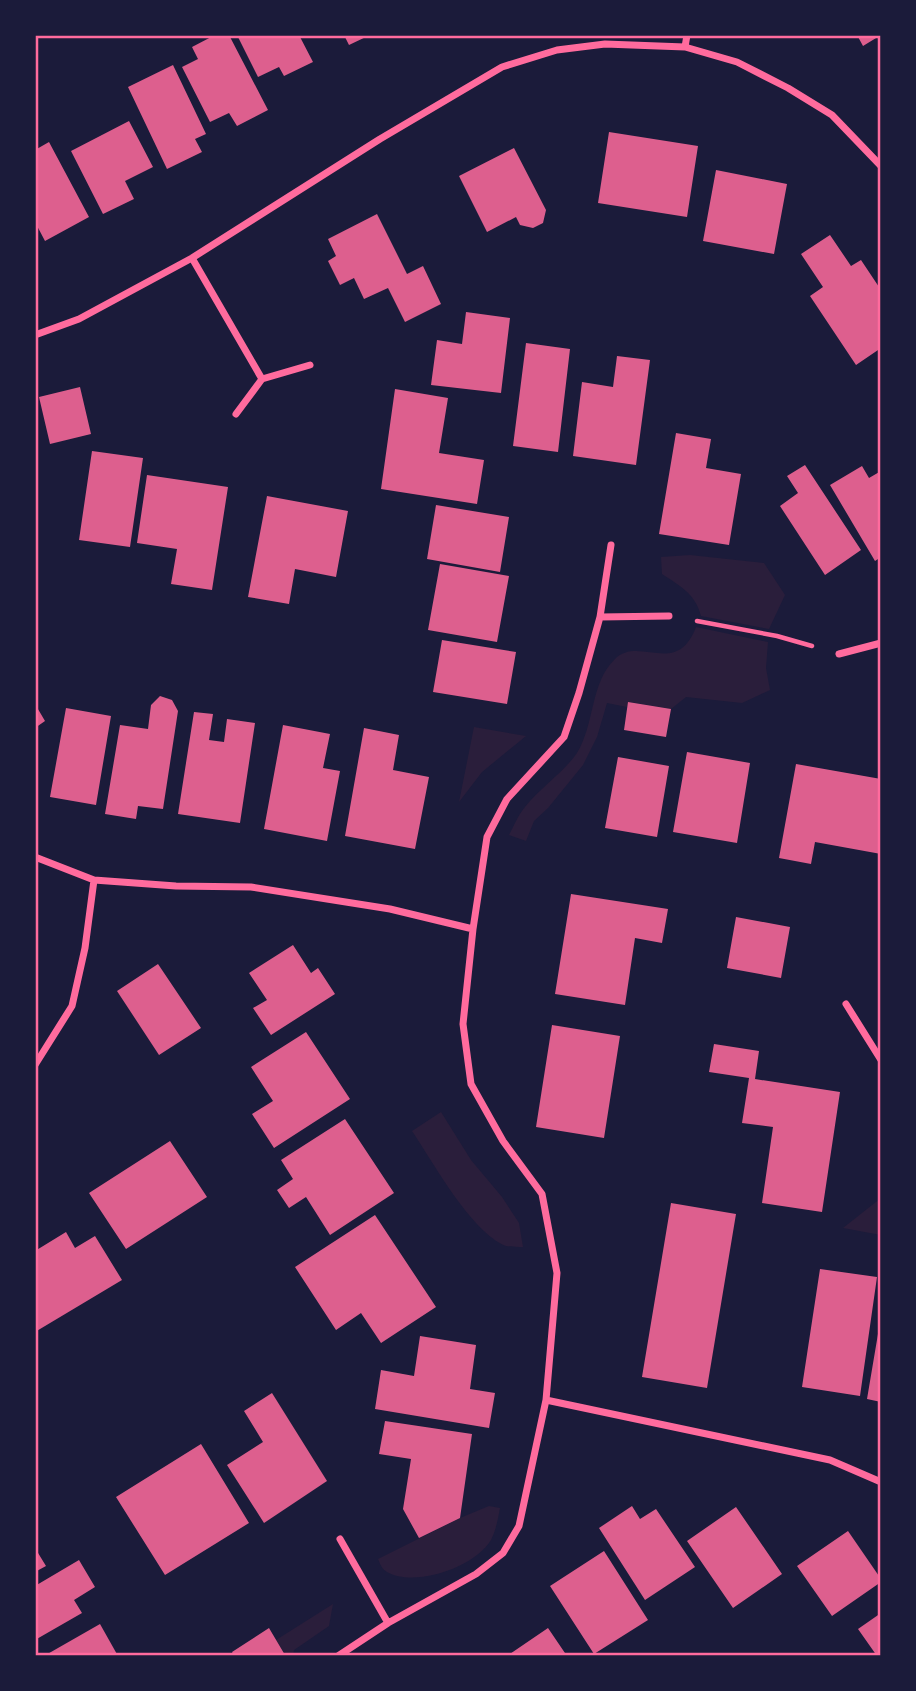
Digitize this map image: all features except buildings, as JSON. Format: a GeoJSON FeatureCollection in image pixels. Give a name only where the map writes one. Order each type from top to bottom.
{"type":"FeatureCollection","features":[{"type":"Feature","properties":{"kind":"street"},"geometry":{"type":"LineString","coordinates":[[685,47],[687,35]]}},
{"type":"Feature","properties":{"kind":"street"},"geometry":{"type":"LineString","coordinates":[[35,335],[79,319],[192,258],[380,139],[502,67],[557,50],[605,44],[685,47],[737,62],[788,88],[832,115],[881,166]]}},
{"type":"Feature","properties":{"kind":"street"},"geometry":{"type":"LineString","coordinates":[[192,258],[262,379]]}},
{"type":"Feature","properties":{"kind":"street"},"geometry":{"type":"LineString","coordinates":[[236,414],[262,379],[310,365]]}},
{"type":"Feature","properties":{"kind":"street"},"geometry":{"type":"LineString","coordinates":[[338,1656],[388,1623],[475,1574],[503,1553],[519,1526],[546,1400],[557,1273],[542,1194],[503,1141],[471,1084],[463,1024],[473,929],[487,837],[507,799],[564,737],[600,617],[611,545]]}},
{"type":"Feature","properties":{"kind":"street"},"geometry":{"type":"LineString","coordinates":[[600,617],[669,615]]}},
{"type":"Feature","properties":{"kind":"street"},"geometry":{"type":"LineString","coordinates":[[839,654],[881,643]]}},
{"type":"Feature","properties":{"kind":"street"},"geometry":{"type":"LineString","coordinates":[[35,857],[94,880],[176,886],[251,887],[390,909],[473,929]]}},
{"type":"Feature","properties":{"kind":"street"},"geometry":{"type":"LineString","coordinates":[[35,1065],[72,1006],[85,948],[94,880]]}},
{"type":"Feature","properties":{"kind":"street"},"geometry":{"type":"LineString","coordinates":[[846,1004],[881,1060]]}},
{"type":"Feature","properties":{"kind":"street"},"geometry":{"type":"LineString","coordinates":[[546,1400],[831,1460],[881,1482]]}},
{"type":"Feature","properties":{"kind":"street"},"geometry":{"type":"LineString","coordinates":[[340,1539],[388,1623]]}},
{"type":"Feature","properties":{"kind":"path"},"geometry":{"type":"LineString","coordinates":[[669,615],[777,636],[839,654]]}},
{"type":"Feature","properties":{"kind":"shaded area"},"geometry":{"type":"Polygon","coordinates":[[[690,555],[764,563],[785,595],[769,629],[701,616],[691,596],[662,574],[661,557],[690,555]]]}},
{"type":"Feature","properties":{"kind":"shaded area"},"geometry":{"type":"Polygon","coordinates":[[[696,627],[768,642],[766,668],[770,690],[742,703],[686,697],[671,709],[629,702],[627,707],[607,703],[597,737],[583,765],[534,821],[526,841],[509,835],[525,807],[577,753],[583,742],[601,680],[615,659],[635,651],[668,653],[679,650],[688,642],[696,627]]]}},
{"type":"Feature","properties":{"kind":"shaded area"},"geometry":{"type":"Polygon","coordinates":[[[474,727],[526,736],[482,772],[459,802],[474,727]]]}},
{"type":"Feature","properties":{"kind":"shaded area"},"geometry":{"type":"Polygon","coordinates":[[[441,1112],[471,1160],[502,1197],[519,1223],[523,1247],[506,1246],[493,1238],[466,1212],[412,1131],[441,1112]]]}},
{"type":"Feature","properties":{"kind":"shaded area"},"geometry":{"type":"Polygon","coordinates":[[[881,1198],[881,1235],[843,1228],[881,1198]]]}},
{"type":"Feature","properties":{"kind":"shaded area"},"geometry":{"type":"Polygon","coordinates":[[[489,1506],[500,1508],[496,1528],[491,1540],[472,1559],[444,1572],[413,1578],[387,1572],[380,1565],[378,1559],[489,1506]]]}},
{"type":"Feature","properties":{"kind":"shaded area"},"geometry":{"type":"Polygon","coordinates":[[[333,1604],[329,1626],[294,1650],[293,1656],[283,1656],[285,1654],[276,1640],[333,1604]]]}}]}
